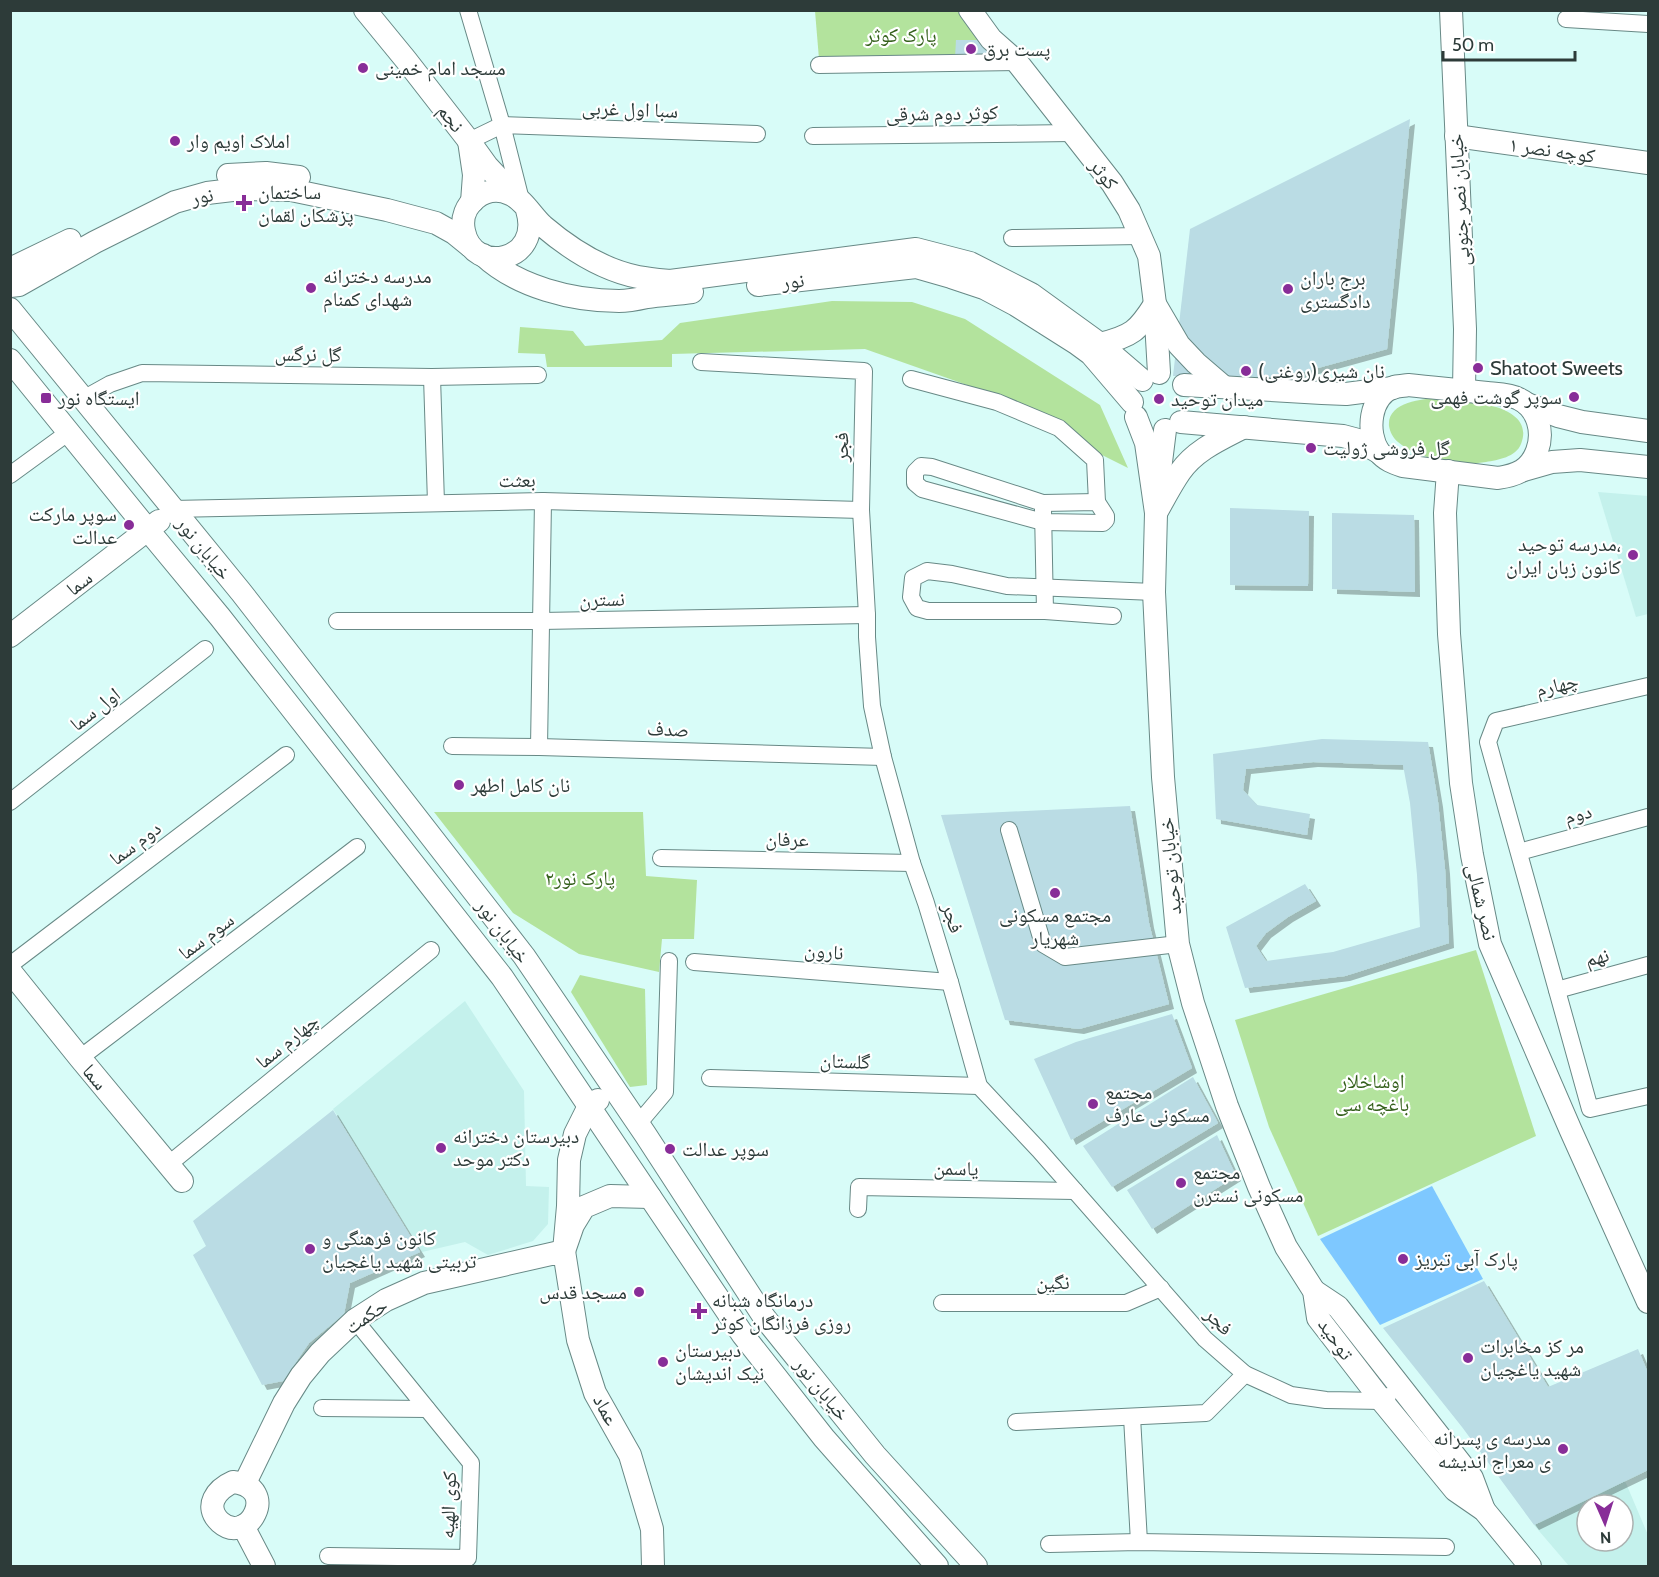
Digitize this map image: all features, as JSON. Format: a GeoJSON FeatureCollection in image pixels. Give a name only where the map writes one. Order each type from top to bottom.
{"type":"FeatureCollection","features":[{"type":"Feature","properties":{"kind":"main road","name":"نجم"},"geometry":{"type":"LineString","coordinates":[[365,10],[487,166],[521,203]]}},
{"type":"Feature","properties":{"kind":"main road","name":"کوثر"},"geometry":{"type":"LineString","coordinates":[[970,10],[991,39],[1017,62],[1112,183],[1129,210],[1149,256],[1155,304],[1150,376]]}},
{"type":"Feature","properties":{"kind":"main road","name":"خیابان نصر جنوبی"},"geometry":{"type":"LineString","coordinates":[[1451,10],[1464,329],[1464,390]]}},
{"type":"Feature","properties":{"kind":"main road","name":"کوچه نصر ۱"},"geometry":{"type":"LineString","coordinates":[[1456,136],[1648,163]]}},
{"type":"Feature","properties":{"kind":"main road"},"geometry":{"type":"LineString","coordinates":[[469,141],[474,175],[470,203],[464,216],[463,229],[466,240],[479,253],[493,258],[503,258],[521,248],[530,230],[530,219],[521,203],[511,194],[500,191],[488,192],[477,196],[470,203]]}},
{"type":"Feature","properties":{"kind":"main road","name":"نور"},"geometry":{"type":"LineString","coordinates":[[10,269],[186,184],[229,175],[266,173],[304,177],[438,213],[458,210],[470,203]]}},
{"type":"Feature","properties":{"kind":"main road","name":"نور"},"geometry":{"type":"LineString","coordinates":[[10,286],[19,285],[95,242],[175,201],[207,193],[241,189],[291,190],[436,223],[454,233],[503,272],[519,280],[538,288],[598,300],[622,302],[916,267],[984,288],[1095,349]]}},
{"type":"Feature","properties":{"kind":"main road","name":"نور"},"geometry":{"type":"LineString","coordinates":[[521,203],[555,236],[575,251],[596,262],[638,277],[670,281],[916,249],[970,263],[1031,294],[1095,349]]}},
{"type":"Feature","properties":{"kind":"main road"},"geometry":{"type":"LineString","coordinates":[[1095,349],[1131,334],[1142,324],[1155,304],[1179,345],[1224,387]]}},
{"type":"Feature","properties":{"kind":"main road","name":"خیابان نور"},"geometry":{"type":"LineString","coordinates":[[10,309],[241,592],[524,956],[638,1124],[764,1317],[875,1455],[976,1566]]}},
{"type":"Feature","properties":{"kind":"main road"},"geometry":{"type":"LineString","coordinates":[[1095,349],[1150,376]]}},
{"type":"Feature","properties":{"kind":"main road"},"geometry":{"type":"LineString","coordinates":[[1095,349],[1144,425],[1154,429],[1173,426],[1244,427],[1343,436],[1358,440],[1389,461],[1403,466],[1498,478],[1512,476],[1552,462],[1580,460],[1648,467]]}},
{"type":"Feature","properties":{"kind":"main road","name":"خیابان نور"},"geometry":{"type":"LineString","coordinates":[[10,360],[220,617],[496,969],[743,1335],[824,1438],[936,1566]]}},
{"type":"Feature","properties":{"kind":"main road"},"geometry":{"type":"LineString","coordinates":[[1134,409],[1133,393],[1137,386],[1150,376],[1166,373],[1184,385],[1189,400],[1188,408],[1173,426],[1156,513]]}},
{"type":"Feature","properties":{"kind":"main road"},"geometry":{"type":"LineString","coordinates":[[1184,385],[1346,394],[1408,385],[1464,390],[1518,398],[1558,416],[1582,422],[1648,431]]}},
{"type":"Feature","properties":{"kind":"main road"},"geometry":{"type":"LineString","coordinates":[[1380,453],[1372,437],[1371,423],[1374,409],[1392,388]]}},
{"type":"Feature","properties":{"kind":"main road"},"geometry":{"type":"LineString","coordinates":[[1524,470],[1534,459],[1540,445],[1540,430],[1536,416],[1527,404]]}},
{"type":"Feature","properties":{"kind":"main road","name":"خیابان توحید"},"geometry":{"type":"LineString","coordinates":[[1134,409],[1146,443],[1156,513],[1154,592],[1164,801],[1178,944],[1193,1003],[1227,1106],[1286,1247],[1314,1291]]}},
{"type":"Feature","properties":{"kind":"main road"},"geometry":{"type":"LineString","coordinates":[[1156,513],[1180,471],[1194,457],[1206,447],[1244,427]]}},
{"type":"Feature","properties":{"kind":"main road","name":"نصر شمالی"},"geometry":{"type":"LineString","coordinates":[[1448,471],[1445,513],[1449,634],[1461,783],[1472,855],[1490,944],[1648,1302]]}},
{"type":"Feature","properties":{"kind":"main road","name":"سما"},"geometry":{"type":"LineString","coordinates":[[10,636],[172,509]]}},
{"type":"Feature","properties":{"kind":"main road","name":"سما"},"geometry":{"type":"LineString","coordinates":[[10,971],[175,1172]]}},
{"type":"Feature","properties":{"kind":"main road"},"geometry":{"type":"LineString","coordinates":[[564,1251],[569,1160],[575,1134],[589,1106],[614,1089]]}},
{"type":"Feature","properties":{"kind":"main road"},"geometry":{"type":"LineString","coordinates":[[564,1251],[573,1225],[584,1207],[610,1196],[650,1197]]}},
{"type":"Feature","properties":{"kind":"main road","name":"حکمت"},"geometry":{"type":"LineString","coordinates":[[245,1483],[284,1403],[302,1376],[320,1353],[355,1320],[386,1300],[424,1283],[564,1251]]}},
{"type":"Feature","properties":{"kind":"main road","name":"عماد"},"geometry":{"type":"LineString","coordinates":[[564,1251],[578,1340],[595,1392],[630,1455],[652,1529],[653,1566]]}},
{"type":"Feature","properties":{"kind":"main road","name":"توحید"},"geometry":{"type":"LineString","coordinates":[[1314,1291],[1338,1307],[1472,1478],[1484,1510]]}},
{"type":"Feature","properties":{"kind":"main road","name":"توحید"},"geometry":{"type":"LineString","coordinates":[[1314,1291],[1318,1318],[1382,1401],[1455,1490],[1484,1510],[1530,1566]]}},
{"type":"Feature","properties":{"kind":"main road"},"geometry":{"type":"LineString","coordinates":[[233,1482],[245,1483],[254,1491],[258,1510],[252,1520],[243,1526],[223,1525],[214,1512],[215,1495],[222,1487],[233,1482]]}},
{"type":"Feature","properties":{"kind":"main road"},"geometry":{"type":"LineString","coordinates":[[243,1526],[264,1566]]}},
{"type":"Feature","properties":{"kind":"street"},"geometry":{"type":"LineString","coordinates":[[468,10],[502,125],[521,203]]}},
{"type":"Feature","properties":{"kind":"street"},"geometry":{"type":"LineString","coordinates":[[1566,19],[1648,24]]}},
{"type":"Feature","properties":{"kind":"street"},"geometry":{"type":"LineString","coordinates":[[819,65],[1017,62]]}},
{"type":"Feature","properties":{"kind":"street"},"geometry":{"type":"LineString","coordinates":[[469,141],[502,125]]}},
{"type":"Feature","properties":{"kind":"street","name":"سبا اول غربی"},"geometry":{"type":"LineString","coordinates":[[502,125],[756,134]]}},
{"type":"Feature","properties":{"kind":"street","name":"کوثر دوم شرقی"},"geometry":{"type":"LineString","coordinates":[[813,136],[1072,133]]}},
{"type":"Feature","properties":{"kind":"street"},"geometry":{"type":"LineString","coordinates":[[1012,238],[1140,236]]}},
{"type":"Feature","properties":{"kind":"street","name":"فجر"},"geometry":{"type":"LineString","coordinates":[[700,362],[864,371],[861,510],[872,706],[882,757],[979,1086],[1205,1339],[1245,1374],[1292,1395],[1326,1400],[1382,1401]]}},
{"type":"Feature","properties":{"kind":"street","name":"گل نرگس"},"geometry":{"type":"LineString","coordinates":[[83,399],[110,384],[142,373],[432,377],[538,375]]}},
{"type":"Feature","properties":{"kind":"street"},"geometry":{"type":"LineString","coordinates":[[432,377],[436,503]]}},
{"type":"Feature","properties":{"kind":"street"},"geometry":{"type":"LineString","coordinates":[[911,379],[997,402],[1059,428],[1095,460],[1097,502],[1106,520],[1103,523],[1043,522],[922,489],[915,483],[915,472],[921,466],[932,467],[1043,504],[1097,502]]}},
{"type":"Feature","properties":{"kind":"street"},"geometry":{"type":"LineString","coordinates":[[10,475],[69,432]]}},
{"type":"Feature","properties":{"kind":"street"},"geometry":{"type":"LineString","coordinates":[[539,747],[543,501]]}},
{"type":"Feature","properties":{"kind":"street","name":"بعثت"},"geometry":{"type":"LineString","coordinates":[[172,509],[543,501],[861,510]]}},
{"type":"Feature","properties":{"kind":"street"},"geometry":{"type":"LineString","coordinates":[[1043,504],[1045,611]]}},
{"type":"Feature","properties":{"kind":"street"},"geometry":{"type":"LineString","coordinates":[[1113,616],[1045,611],[928,612],[917,608],[911,597],[914,578],[927,571],[1007,586],[1154,592]]}},
{"type":"Feature","properties":{"kind":"street","name":"نسترن"},"geometry":{"type":"LineString","coordinates":[[338,621],[541,621],[867,615]]}},
{"type":"Feature","properties":{"kind":"street","name":"اول سما"},"geometry":{"type":"LineString","coordinates":[[10,802],[205,649]]}},
{"type":"Feature","properties":{"kind":"street","name":"چهارم"},"geometry":{"type":"LineString","coordinates":[[1519,852],[1488,742],[1496,721],[1648,686]]}},
{"type":"Feature","properties":{"kind":"street","name":"صدف"},"geometry":{"type":"LineString","coordinates":[[452,746],[882,757]]}},
{"type":"Feature","properties":{"kind":"street","name":"دوم سما"},"geometry":{"type":"LineString","coordinates":[[10,965],[286,755]]}},
{"type":"Feature","properties":{"kind":"street","name":"دوم"},"geometry":{"type":"LineString","coordinates":[[1519,852],[1648,817]]}},
{"type":"Feature","properties":{"kind":"street"},"geometry":{"type":"LineString","coordinates":[[1009,830],[1043,944],[1065,957],[1178,944]]}},
{"type":"Feature","properties":{"kind":"street","name":"سوم سما"},"geometry":{"type":"LineString","coordinates":[[80,1058],[357,846]]}},
{"type":"Feature","properties":{"kind":"street"},"geometry":{"type":"LineString","coordinates":[[1519,852],[1590,1109],[1648,1096]]}},
{"type":"Feature","properties":{"kind":"street","name":"عرفان"},"geometry":{"type":"LineString","coordinates":[[661,858],[912,863]]}},
{"type":"Feature","properties":{"kind":"street","name":"چهارم سما"},"geometry":{"type":"LineString","coordinates":[[175,1172],[431,950]]}},
{"type":"Feature","properties":{"kind":"street"},"geometry":{"type":"LineString","coordinates":[[638,1124],[665,1092],[669,962]]}},
{"type":"Feature","properties":{"kind":"street","name":"نارون"},"geometry":{"type":"LineString","coordinates":[[694,962],[950,982]]}},
{"type":"Feature","properties":{"kind":"street","name":"نهم"},"geometry":{"type":"LineString","coordinates":[[1557,990],[1648,964]]}},
{"type":"Feature","properties":{"kind":"street","name":"گلستان"},"geometry":{"type":"LineString","coordinates":[[710,1078],[979,1086]]}},
{"type":"Feature","properties":{"kind":"street","name":"یاسمن"},"geometry":{"type":"LineString","coordinates":[[858,1209],[859,1187],[1075,1191]]}},
{"type":"Feature","properties":{"kind":"street","name":"نگین"},"geometry":{"type":"LineString","coordinates":[[942,1303],[1126,1303],[1161,1288]]}},
{"type":"Feature","properties":{"kind":"street","name":"کوی الهیه"},"geometry":{"type":"LineString","coordinates":[[328,1556],[468,1558],[471,1463],[355,1320]]}},
{"type":"Feature","properties":{"kind":"street"},"geometry":{"type":"LineString","coordinates":[[1016,1422],[1206,1413],[1245,1374]]}},
{"type":"Feature","properties":{"kind":"street"},"geometry":{"type":"LineString","coordinates":[[1382,1401],[1400,1386]]}},
{"type":"Feature","properties":{"kind":"street"},"geometry":{"type":"LineString","coordinates":[[322,1408],[427,1409]]}},
{"type":"Feature","properties":{"kind":"street"},"geometry":{"type":"LineString","coordinates":[[1132,1416],[1139,1542]]}},
{"type":"Feature","properties":{"kind":"street"},"geometry":{"type":"LineString","coordinates":[[1049,1545],[1139,1542],[1446,1547]]}},
{"type":"Feature","properties":{"kind":"street"},"geometry":{"type":"LineString","coordinates":[[936,1566],[957,1545]]}},
{"type":"Feature","properties":{"kind":"shaded area","name":"مدرسه توحید، کانون زبان ایران"},"geometry":{"type":"Polygon","coordinates":[[[1598,492],[1648,496],[1648,614],[1636,617],[1598,492]]]}},
{"type":"Feature","properties":{"kind":"shaded area","name":"دبیرستان دخترانه دکتر موحد"},"geometry":{"type":"Polygon","coordinates":[[[465,1001],[524,1091],[526,1186],[549,1187],[548,1224],[533,1241],[488,1255],[465,1242],[422,1252],[333,1109],[465,1001]]]}},
{"type":"Feature","properties":{"kind":"shaded area"},"geometry":{"type":"Polygon","coordinates":[[[1625,1481],[1630,1493],[1600,1493],[1625,1481]]]}},
{"type":"Feature","properties":{"kind":"shaded area"},"geometry":{"type":"Polygon","coordinates":[[[1635,1504],[1648,1535],[1648,1566],[1569,1566],[1534,1525],[1575,1505],[1575,1553],[1635,1553],[1635,1504]]]}},
{"type":"Feature","properties":{"kind":"green space","name":"پارک کوثر"},"geometry":{"type":"Polygon","coordinates":[[[815,11],[966,11],[986,38],[987,58],[819,59],[815,11]]]}},
{"type":"Feature","properties":{"kind":"green space"},"geometry":{"type":"Polygon","coordinates":[[[832,301],[912,302],[965,319],[1100,405],[1128,468],[1098,453],[1035,409],[865,349],[672,354],[672,367],[547,367],[545,354],[518,353],[520,327],[573,331],[585,346],[662,340],[680,323],[832,301]]]}},
{"type":"Feature","properties":{"kind":"green space"},"geometry":{"type":"Polygon","coordinates":[[[1439,398],[1480,403],[1509,412],[1518,420],[1523,430],[1519,448],[1511,455],[1501,459],[1464,463],[1428,457],[1406,448],[1396,440],[1389,426],[1390,418],[1399,407],[1424,399],[1439,398]]]}},
{"type":"Feature","properties":{"kind":"green space","name":"پارک نور۲"},"geometry":{"type":"Polygon","coordinates":[[[434,812],[643,812],[646,876],[697,880],[694,939],[662,939],[659,972],[579,954],[513,913],[434,812]]]}},
{"type":"Feature","properties":{"kind":"green space","name":"اوشاخلار باغچه سی"},"geometry":{"type":"Polygon","coordinates":[[[1476,950],[1536,1136],[1318,1236],[1269,1127],[1235,1020],[1476,950]]]}},
{"type":"Feature","properties":{"kind":"green space"},"geometry":{"type":"Polygon","coordinates":[[[580,975],[645,989],[647,1085],[630,1087],[571,992],[580,975]]]}},
{"type":"Feature","properties":{"kind":"water","name":"پارک آبی تبریز"},"geometry":{"type":"Polygon","coordinates":[[[1432,1186],[1483,1279],[1380,1325],[1320,1239],[1432,1186]]]}},
{"type":"Feature","properties":{"kind":"building","name":"پست برق"},"geometry":{"type":"Polygon","coordinates":[[[956,40],[987,40],[987,58],[955,58],[956,40]]]}},
{"type":"Feature","properties":{"kind":"building","name":"برج باران دادگستری"},"geometry":{"type":"Polygon","coordinates":[[[1410,119],[1387,349],[1285,377],[1173,376],[1190,229],[1410,119]]]}},
{"type":"Feature","properties":{"kind":"building"},"geometry":{"type":"Polygon","coordinates":[[[1230,508],[1309,511],[1308,586],[1230,585],[1230,508]]]}},
{"type":"Feature","properties":{"kind":"building"},"geometry":{"type":"Polygon","coordinates":[[[1332,513],[1414,515],[1415,592],[1332,589],[1332,513]]]}},
{"type":"Feature","properties":{"kind":"building"},"geometry":{"type":"Polygon","coordinates":[[[1322,739],[1428,742],[1438,802],[1445,869],[1449,943],[1345,976],[1245,988],[1226,927],[1305,884],[1316,901],[1266,933],[1256,946],[1266,961],[1333,952],[1420,927],[1410,803],[1403,765],[1313,762],[1246,769],[1243,790],[1257,805],[1310,814],[1307,835],[1216,819],[1213,754],[1322,739]]]}},
{"type":"Feature","properties":{"kind":"building","name":"مجتمع مسکونی شهریار"},"geometry":{"type":"Polygon","coordinates":[[[1130,806],[1149,923],[1169,1004],[1079,1029],[1005,1020],[941,815],[1130,806]]]}},
{"type":"Feature","properties":{"kind":"building","name":"مجتمع مسکونی عارف"},"geometry":{"type":"Polygon","coordinates":[[[1172,1014],[1192,1068],[1071,1140],[1034,1059],[1076,1042],[1172,1014]]]}},
{"type":"Feature","properties":{"kind":"building"},"geometry":{"type":"Polygon","coordinates":[[[1193,1077],[1218,1123],[1112,1187],[1083,1146],[1193,1077]]]}},
{"type":"Feature","properties":{"kind":"building","name":"کانون فرهنگی و تربیتی شهید یاغچیان"},"geometry":{"type":"Polygon","coordinates":[[[333,1110],[420,1252],[350,1283],[344,1314],[309,1343],[283,1381],[262,1385],[193,1255],[206,1246],[193,1221],[333,1110]]]}},
{"type":"Feature","properties":{"kind":"building","name":"مجتمع مسکونی نسترن"},"geometry":{"type":"Polygon","coordinates":[[[1217,1135],[1236,1176],[1152,1229],[1127,1190],[1217,1135]]]}},
{"type":"Feature","properties":{"kind":"building","name":"مدرسه ی پسرانه ی معراج اندیشه"},"geometry":{"type":"Polygon","coordinates":[[[1484,1281],[1548,1387],[1638,1349],[1648,1373],[1648,1470],[1600,1493],[1575,1493],[1575,1505],[1534,1525],[1462,1427],[1383,1328],[1484,1281]]]}},
{"type":"Feature","properties":{"kind":"place","name":"پست برق"},"geometry":{"type":"Point","coordinates":[971,49]}},
{"type":"Feature","properties":{"kind":"place","name":"مسجد امام خمینی"},"geometry":{"type":"Point","coordinates":[363,68]}},
{"type":"Feature","properties":{"kind":"place","name":"املاک اویم وار"},"geometry":{"type":"Point","coordinates":[175,141]}},
{"type":"Feature","properties":{"kind":"place","name":"ساختمان پزشکان لقمان"},"geometry":{"type":"Point","coordinates":[244,203]}},
{"type":"Feature","properties":{"kind":"place","name":"مدرسه دخترانه شهدای کمنام"},"geometry":{"type":"Point","coordinates":[311,288]}},
{"type":"Feature","properties":{"kind":"place","name":"برج باران دادگستری"},"geometry":{"type":"Point","coordinates":[1288,289]}},
{"type":"Feature","properties":{"kind":"place","name":"Shatoot Sweets"},"geometry":{"type":"Point","coordinates":[1478,368]}},
{"type":"Feature","properties":{"kind":"place","name":"نان شیری(روغنی)"},"geometry":{"type":"Point","coordinates":[1246,371]}},
{"type":"Feature","properties":{"kind":"place","name":"سوپر گوشت فهمی"},"geometry":{"type":"Point","coordinates":[1574,397]}},
{"type":"Feature","properties":{"kind":"place","name":"ایستگاه نور"},"geometry":{"type":"Point","coordinates":[46,398]}},
{"type":"Feature","properties":{"kind":"place","name":"میدان توحید"},"geometry":{"type":"Point","coordinates":[1159,399]}},
{"type":"Feature","properties":{"kind":"place","name":"گل فروشی ژولیت"},"geometry":{"type":"Point","coordinates":[1311,448]}},
{"type":"Feature","properties":{"kind":"place","name":"سوپر مارکت عدالت"},"geometry":{"type":"Point","coordinates":[129,525]}},
{"type":"Feature","properties":{"kind":"place","name":"مدرسه توحید، کانون زبان ایران"},"geometry":{"type":"Point","coordinates":[1633,555]}},
{"type":"Feature","properties":{"kind":"place","name":"نان کامل اطهر"},"geometry":{"type":"Point","coordinates":[459,785]}},
{"type":"Feature","properties":{"kind":"place","name":"مجتمع مسکونی شهریار"},"geometry":{"type":"Point","coordinates":[1055,893]}},
{"type":"Feature","properties":{"kind":"place","name":"مجتمع مسکونی عارف"},"geometry":{"type":"Point","coordinates":[1093,1104]}},
{"type":"Feature","properties":{"kind":"place","name":"دبیرستان دخترانه دکتر موحد"},"geometry":{"type":"Point","coordinates":[441,1148]}},
{"type":"Feature","properties":{"kind":"place","name":"سوپر عدالت"},"geometry":{"type":"Point","coordinates":[670,1149]}},
{"type":"Feature","properties":{"kind":"place","name":"مجتمع مسکونی نسترن"},"geometry":{"type":"Point","coordinates":[1181,1183]}},
{"type":"Feature","properties":{"kind":"place","name":"کانون فرهنگی و تربیتی شهید یاغچیان"},"geometry":{"type":"Point","coordinates":[310,1249]}},
{"type":"Feature","properties":{"kind":"place","name":"پارک آبی تبریز"},"geometry":{"type":"Point","coordinates":[1403,1259]}},
{"type":"Feature","properties":{"kind":"place","name":"مسجد قدس"},"geometry":{"type":"Point","coordinates":[639,1292]}},
{"type":"Feature","properties":{"kind":"place","name":"درمانگاه شبانه روزی فرزانگان کوثر"},"geometry":{"type":"Point","coordinates":[699,1311]}},
{"type":"Feature","properties":{"kind":"place","name":"مر کز مخابرات شهید یاغچیان"},"geometry":{"type":"Point","coordinates":[1468,1358]}},
{"type":"Feature","properties":{"kind":"place","name":"دبیرستان نیک اندیشان"},"geometry":{"type":"Point","coordinates":[663,1362]}},
{"type":"Feature","properties":{"kind":"place","name":"مدرسه ی پسرانه ی معراج اندیشه"},"geometry":{"type":"Point","coordinates":[1563,1449]}}]}
